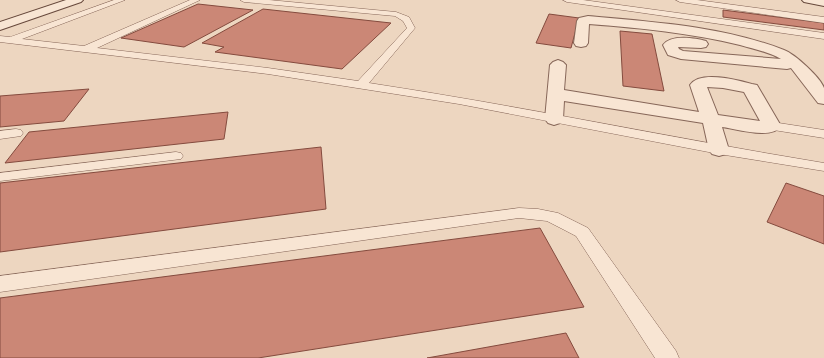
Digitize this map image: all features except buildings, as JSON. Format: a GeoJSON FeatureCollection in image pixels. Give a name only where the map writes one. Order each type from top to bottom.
{"type":"FeatureCollection","features":[{"type":"Feature","properties":{"kind":"street"},"geometry":{"type":"LineString","coordinates":[[0,26],[77,0]]}},
{"type":"Feature","properties":{"kind":"street"},"geometry":{"type":"LineString","coordinates":[[808,0],[824,3]]}},
{"type":"Feature","properties":{"kind":"street"},"geometry":{"type":"LineString","coordinates":[[581,43],[583,21],[588,20],[691,30],[776,51],[789,58],[824,99]]}},
{"type":"Feature","properties":{"kind":"street"},"geometry":{"type":"LineString","coordinates":[[776,51],[678,42],[670,45],[673,52],[681,55],[796,65]]}},
{"type":"Feature","properties":{"kind":"street"},"geometry":{"type":"LineString","coordinates":[[554,119],[558,65]]}},
{"type":"Feature","properties":{"kind":"street"},"geometry":{"type":"LineString","coordinates":[[555,94],[711,119],[766,128],[772,126],[751,89],[734,84],[703,82],[698,85],[711,119],[719,150]]}},
{"type":"Feature","properties":{"kind":"lane"},"geometry":{"type":"LineString","coordinates":[[5,39],[120,0]]}},
{"type":"Feature","properties":{"kind":"lane"},"geometry":{"type":"LineString","coordinates":[[86,49],[196,0]]}},
{"type":"Feature","properties":{"kind":"lane"},"geometry":{"type":"LineString","coordinates":[[244,0],[396,14],[405,18],[410,22],[411,28],[361,85]]}},
{"type":"Feature","properties":{"kind":"lane"},"geometry":{"type":"LineString","coordinates":[[567,0],[824,36]]}},
{"type":"Feature","properties":{"kind":"lane"},"geometry":{"type":"LineString","coordinates":[[680,0],[824,20]]}},
{"type":"Feature","properties":{"kind":"lane"},"geometry":{"type":"LineString","coordinates":[[5,39],[268,71],[459,100],[719,150],[824,167]]}},
{"type":"Feature","properties":{"kind":"lane"},"geometry":{"type":"LineString","coordinates":[[772,126],[824,134]]}},
{"type":"Feature","properties":{"kind":"lane"},"geometry":{"type":"LineString","coordinates":[[0,135],[16,133]]}},
{"type":"Feature","properties":{"kind":"lane"},"geometry":{"type":"LineString","coordinates":[[0,177],[176,156]]}},
{"type":"Feature","properties":{"kind":"lane"},"geometry":{"type":"LineString","coordinates":[[0,284],[519,213],[541,214],[562,220],[582,232],[668,358]]}}]}
